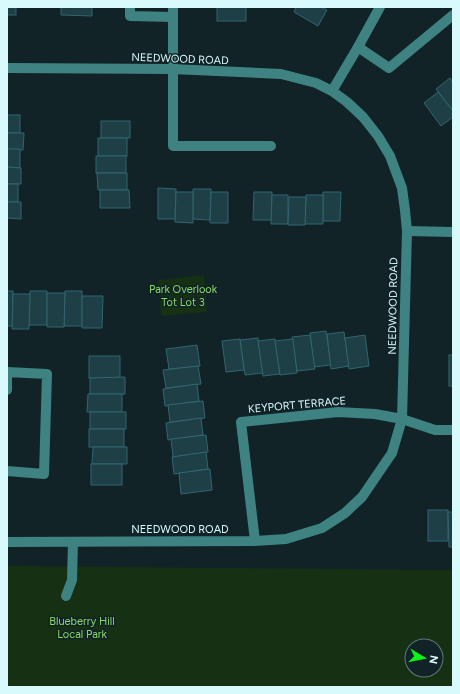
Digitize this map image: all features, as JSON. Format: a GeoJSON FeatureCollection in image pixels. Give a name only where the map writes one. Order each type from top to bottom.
{"type":"FeatureCollection","features":[{"type":"Feature","properties":{"kind":"street"},"geometry":{"type":"LineString","coordinates":[[130,7],[130,16],[173,12],[173,146],[271,146]]}},
{"type":"Feature","properties":{"kind":"street"},"geometry":{"type":"LineString","coordinates":[[332,91],[358,48],[380,7]]}},
{"type":"Feature","properties":{"kind":"street"},"geometry":{"type":"LineString","coordinates":[[358,48],[389,68],[453,16]]}},
{"type":"Feature","properties":{"kind":"street","name":"NEEDWOOD ROAD"},"geometry":{"type":"LineString","coordinates":[[7,68],[172,69],[281,74],[316,83],[332,91],[363,117],[378,136],[390,156],[402,188],[406,210],[407,231],[402,419],[392,453],[362,497],[345,513],[322,528],[286,539],[255,541],[7,542]]}},
{"type":"Feature","properties":{"kind":"street"},"geometry":{"type":"LineString","coordinates":[[407,231],[453,232]]}},
{"type":"Feature","properties":{"kind":"street"},"geometry":{"type":"LineString","coordinates":[[7,390],[7,372],[47,374],[44,474],[7,471]]}},
{"type":"Feature","properties":{"kind":"street","name":"KEYPORT TERRACE"},"geometry":{"type":"LineString","coordinates":[[255,541],[241,422],[338,412],[376,414],[402,419]]}},
{"type":"Feature","properties":{"kind":"street"},"geometry":{"type":"LineString","coordinates":[[402,419],[435,430],[453,430]]}},
{"type":"Feature","properties":{"kind":"street"},"geometry":{"type":"LineString","coordinates":[[66,596],[72,580],[73,542]]}},
{"type":"Feature","properties":{"kind":"green space","name":"Park Overlook Tot Lot 3"},"geometry":{"type":"Polygon","coordinates":[[[204,275],[207,312],[161,316],[158,280],[204,275]]]}},
{"type":"Feature","properties":{"kind":"green space","name":"Blueberry Hill Local Park"},"geometry":{"type":"Polygon","coordinates":[[[7,566],[453,570],[453,687],[7,687],[7,566]]]}},
{"type":"Feature","properties":{"kind":"building"},"geometry":{"type":"Polygon","coordinates":[[[7,7],[16,7],[16,15],[7,15],[7,7]]]}},
{"type":"Feature","properties":{"kind":"building"},"geometry":{"type":"Polygon","coordinates":[[[61,7],[92,7],[92,16],[61,15],[61,7]]]}},
{"type":"Feature","properties":{"kind":"building"},"geometry":{"type":"Polygon","coordinates":[[[217,7],[246,7],[246,21],[217,21],[217,7]]]}},
{"type":"Feature","properties":{"kind":"building"},"geometry":{"type":"Polygon","coordinates":[[[296,7],[321,7],[327,10],[318,26],[294,12],[296,7]]]}},
{"type":"Feature","properties":{"kind":"building"},"geometry":{"type":"Polygon","coordinates":[[[450,78],[453,82],[453,111],[436,89],[450,78]]]}},
{"type":"Feature","properties":{"kind":"building"},"geometry":{"type":"Polygon","coordinates":[[[438,92],[453,111],[453,117],[441,126],[424,103],[438,92]]]}},
{"type":"Feature","properties":{"kind":"building"},"geometry":{"type":"Polygon","coordinates":[[[7,115],[20,115],[20,133],[7,133],[7,115]]]}},
{"type":"Feature","properties":{"kind":"building"},"geometry":{"type":"Polygon","coordinates":[[[101,121],[130,121],[130,138],[101,138],[101,121]]]}},
{"type":"Feature","properties":{"kind":"building"},"geometry":{"type":"Polygon","coordinates":[[[7,133],[24,133],[23,150],[7,149],[7,133]]]}},
{"type":"Feature","properties":{"kind":"building"},"geometry":{"type":"Polygon","coordinates":[[[98,138],[127,138],[127,156],[98,156],[98,138]]]}},
{"type":"Feature","properties":{"kind":"building"},"geometry":{"type":"Polygon","coordinates":[[[7,149],[20,149],[20,168],[7,167],[7,149]]]}},
{"type":"Feature","properties":{"kind":"building"},"geometry":{"type":"Polygon","coordinates":[[[96,156],[126,156],[126,173],[96,173],[96,156]]]}},
{"type":"Feature","properties":{"kind":"building"},"geometry":{"type":"Polygon","coordinates":[[[7,167],[21,168],[21,184],[7,184],[7,167]]]}},
{"type":"Feature","properties":{"kind":"building"},"geometry":{"type":"Polygon","coordinates":[[[97,173],[127,173],[127,190],[98,190],[97,173]]]}},
{"type":"Feature","properties":{"kind":"building"},"geometry":{"type":"Polygon","coordinates":[[[7,184],[18,184],[18,202],[7,202],[7,184]]]}},
{"type":"Feature","properties":{"kind":"building"},"geometry":{"type":"Polygon","coordinates":[[[158,188],[176,189],[175,219],[158,219],[158,188]]]}},
{"type":"Feature","properties":{"kind":"building"},"geometry":{"type":"Polygon","coordinates":[[[193,189],[211,189],[210,220],[193,219],[193,189]]]}},
{"type":"Feature","properties":{"kind":"building"},"geometry":{"type":"Polygon","coordinates":[[[100,190],[129,190],[130,208],[100,208],[100,190]]]}},
{"type":"Feature","properties":{"kind":"building"},"geometry":{"type":"Polygon","coordinates":[[[176,192],[193,192],[193,223],[175,222],[176,192]]]}},
{"type":"Feature","properties":{"kind":"building"},"geometry":{"type":"Polygon","coordinates":[[[211,192],[228,192],[228,223],[210,223],[211,192]]]}},
{"type":"Feature","properties":{"kind":"building"},"geometry":{"type":"Polygon","coordinates":[[[254,192],[272,192],[272,220],[253,220],[254,192]]]}},
{"type":"Feature","properties":{"kind":"building"},"geometry":{"type":"Polygon","coordinates":[[[323,192],[341,192],[340,221],[323,221],[323,192]]]}},
{"type":"Feature","properties":{"kind":"building"},"geometry":{"type":"Polygon","coordinates":[[[272,195],[288,195],[288,224],[271,224],[272,195]]]}},
{"type":"Feature","properties":{"kind":"building"},"geometry":{"type":"Polygon","coordinates":[[[306,195],[323,195],[323,224],[305,224],[306,195]]]}},
{"type":"Feature","properties":{"kind":"building"},"geometry":{"type":"Polygon","coordinates":[[[289,197],[306,197],[305,225],[288,225],[289,197]]]}},
{"type":"Feature","properties":{"kind":"building"},"geometry":{"type":"Polygon","coordinates":[[[7,202],[21,202],[21,219],[7,218],[7,202]]]}},
{"type":"Feature","properties":{"kind":"building"},"geometry":{"type":"Polygon","coordinates":[[[7,291],[13,291],[13,326],[7,326],[7,291]]]}},
{"type":"Feature","properties":{"kind":"building"},"geometry":{"type":"Polygon","coordinates":[[[30,291],[47,291],[47,325],[29,325],[30,291]]]}},
{"type":"Feature","properties":{"kind":"building"},"geometry":{"type":"Polygon","coordinates":[[[65,291],[82,291],[82,326],[64,326],[65,291]]]}},
{"type":"Feature","properties":{"kind":"building"},"geometry":{"type":"Polygon","coordinates":[[[47,293],[65,293],[64,327],[47,327],[47,293]]]}},
{"type":"Feature","properties":{"kind":"building"},"geometry":{"type":"Polygon","coordinates":[[[13,294],[30,294],[29,329],[12,329],[13,294]]]}},
{"type":"Feature","properties":{"kind":"building"},"geometry":{"type":"Polygon","coordinates":[[[82,296],[103,296],[102,328],[82,328],[82,296]]]}},
{"type":"Feature","properties":{"kind":"building"},"geometry":{"type":"Polygon","coordinates":[[[326,331],[331,365],[314,367],[310,333],[326,331]]]}},
{"type":"Feature","properties":{"kind":"building"},"geometry":{"type":"Polygon","coordinates":[[[344,332],[349,366],[331,369],[327,334],[344,332]]]}},
{"type":"Feature","properties":{"kind":"building"},"geometry":{"type":"Polygon","coordinates":[[[310,335],[315,369],[297,371],[292,337],[310,335]]]}},
{"type":"Feature","properties":{"kind":"building"},"geometry":{"type":"Polygon","coordinates":[[[365,335],[369,366],[349,369],[345,338],[365,335]]]}},
{"type":"Feature","properties":{"kind":"building"},"geometry":{"type":"Polygon","coordinates":[[[258,338],[263,373],[245,375],[240,340],[258,338]]]}},
{"type":"Feature","properties":{"kind":"building"},"geometry":{"type":"Polygon","coordinates":[[[240,339],[244,370],[226,372],[222,341],[240,339]]]}},
{"type":"Feature","properties":{"kind":"building"},"geometry":{"type":"Polygon","coordinates":[[[275,339],[280,374],[263,376],[258,341],[275,339]]]}},
{"type":"Feature","properties":{"kind":"building"},"geometry":{"type":"Polygon","coordinates":[[[293,339],[297,373],[280,375],[275,341],[293,339]]]}},
{"type":"Feature","properties":{"kind":"building"},"geometry":{"type":"Polygon","coordinates":[[[197,345],[200,366],[169,369],[166,349],[197,345]]]}},
{"type":"Feature","properties":{"kind":"building"},"geometry":{"type":"Polygon","coordinates":[[[449,355],[453,355],[453,386],[449,386],[449,355]]]}},
{"type":"Feature","properties":{"kind":"building"},"geometry":{"type":"Polygon","coordinates":[[[89,356],[120,356],[120,378],[89,378],[89,356]]]}},
{"type":"Feature","properties":{"kind":"building"},"geometry":{"type":"Polygon","coordinates":[[[198,366],[201,384],[166,388],[163,370],[198,366]]]}},
{"type":"Feature","properties":{"kind":"building"},"geometry":{"type":"Polygon","coordinates":[[[125,377],[125,394],[90,394],[90,378],[125,377]]]}},
{"type":"Feature","properties":{"kind":"building"},"geometry":{"type":"Polygon","coordinates":[[[197,384],[199,401],[165,406],[163,389],[197,384]]]}},
{"type":"Feature","properties":{"kind":"building"},"geometry":{"type":"Polygon","coordinates":[[[88,394],[122,394],[122,412],[87,412],[88,394]]]}},
{"type":"Feature","properties":{"kind":"building"},"geometry":{"type":"Polygon","coordinates":[[[203,401],[205,418],[170,422],[168,405],[203,401]]]}},
{"type":"Feature","properties":{"kind":"building"},"geometry":{"type":"Polygon","coordinates":[[[90,412],[126,412],[126,429],[90,429],[90,412]]]}},
{"type":"Feature","properties":{"kind":"building"},"geometry":{"type":"Polygon","coordinates":[[[201,418],[203,435],[168,440],[166,423],[201,418]]]}},
{"type":"Feature","properties":{"kind":"building"},"geometry":{"type":"Polygon","coordinates":[[[89,429],[124,429],[124,447],[89,447],[89,429]]]}},
{"type":"Feature","properties":{"kind":"building"},"geometry":{"type":"Polygon","coordinates":[[[206,435],[208,452],[173,457],[171,439],[206,435]]]}},
{"type":"Feature","properties":{"kind":"building"},"geometry":{"type":"Polygon","coordinates":[[[93,447],[127,447],[127,464],[92,464],[93,447]]]}},
{"type":"Feature","properties":{"kind":"building"},"geometry":{"type":"Polygon","coordinates":[[[206,452],[208,469],[174,474],[172,457],[206,452]]]}},
{"type":"Feature","properties":{"kind":"building"},"geometry":{"type":"Polygon","coordinates":[[[91,464],[122,464],[122,485],[91,485],[91,464]]]}},
{"type":"Feature","properties":{"kind":"building"},"geometry":{"type":"Polygon","coordinates":[[[210,469],[212,490],[181,494],[179,473],[210,469]]]}},
{"type":"Feature","properties":{"kind":"building"},"geometry":{"type":"Polygon","coordinates":[[[428,510],[448,510],[448,541],[428,541],[428,510]]]}},
{"type":"Feature","properties":{"kind":"building"},"geometry":{"type":"Polygon","coordinates":[[[448,512],[453,512],[453,547],[449,547],[448,512]]]}}]}
